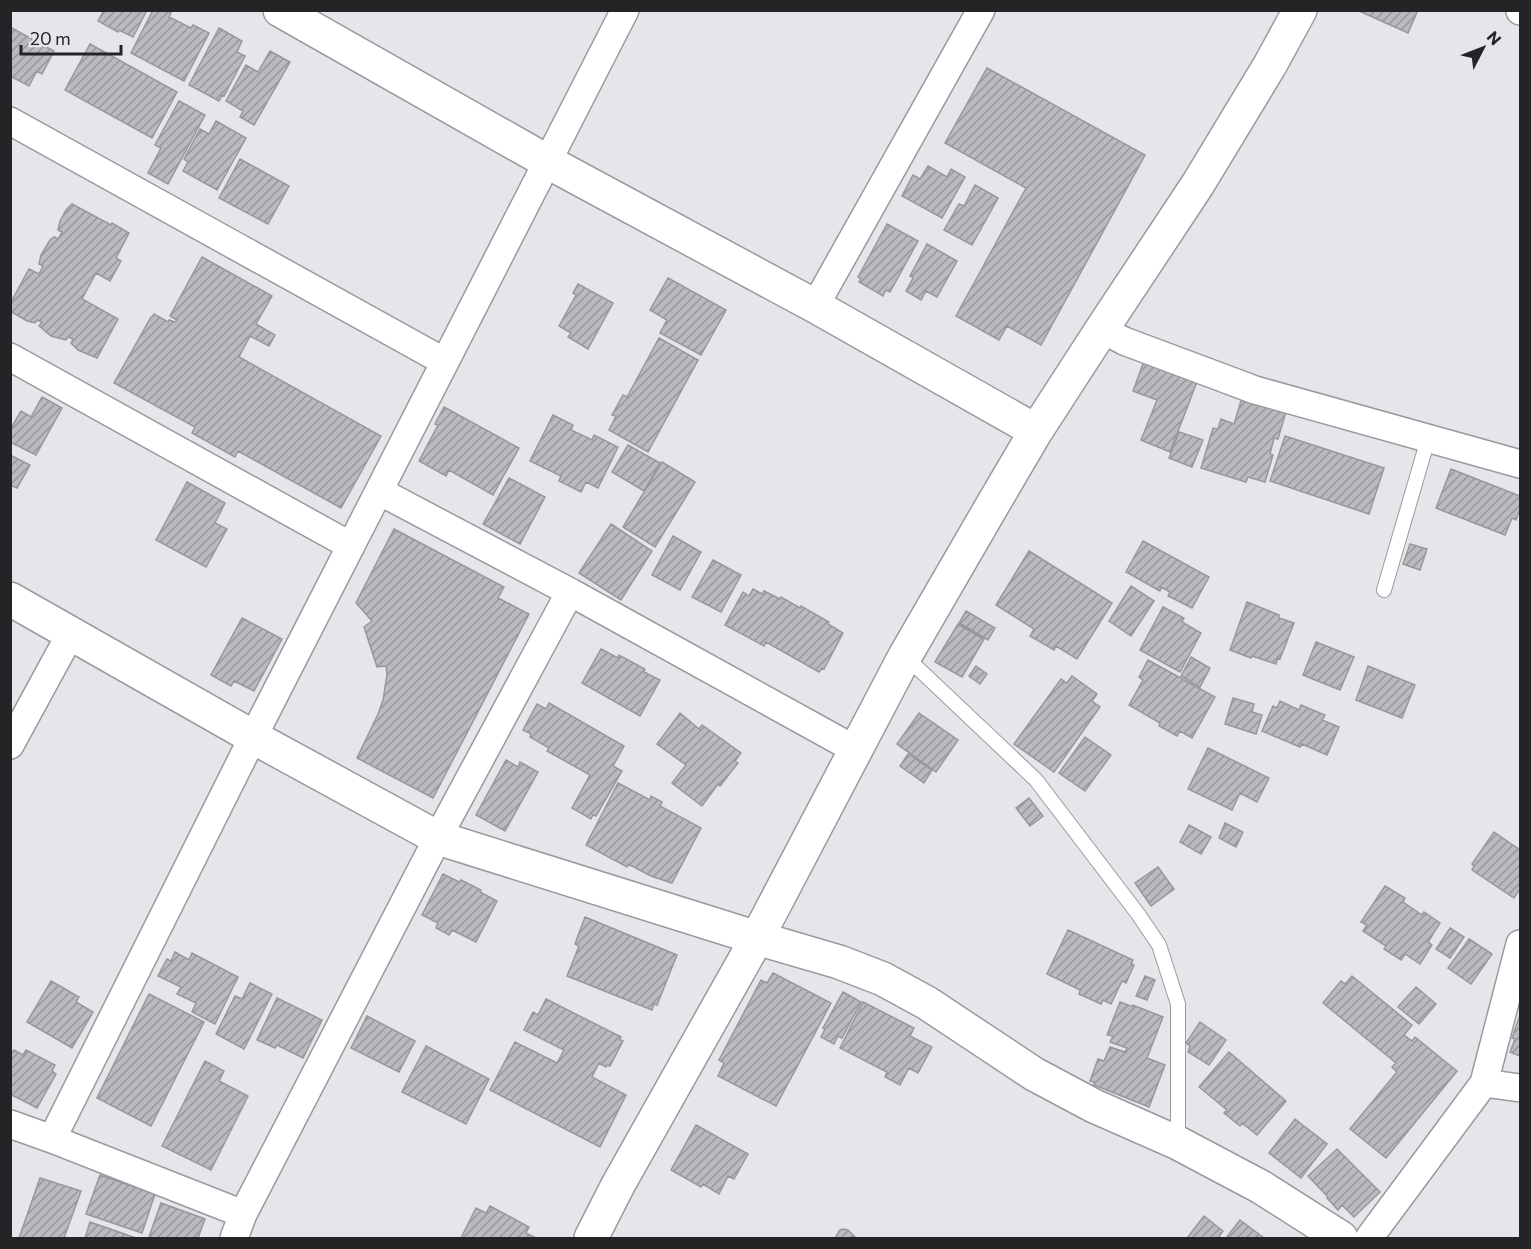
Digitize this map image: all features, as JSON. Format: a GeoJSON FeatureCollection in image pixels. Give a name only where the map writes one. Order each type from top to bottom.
{"type":"FeatureCollection","features":[{"type":"Feature","properties":{"kind":"street"},"geometry":{"type":"LineString","coordinates":[[280,10],[548,162],[815,306],[1036,431]]}},
{"type":"Feature","properties":{"kind":"street"},"geometry":{"type":"LineString","coordinates":[[52,1139],[252,737],[625,10]]}},
{"type":"Feature","properties":{"kind":"street"},"geometry":{"type":"LineString","coordinates":[[815,306],[981,10]]}},
{"type":"Feature","properties":{"kind":"street"},"geometry":{"type":"LineString","coordinates":[[591,1239],[624,1175],[757,938],[905,656],[1036,431],[1198,183],[1270,65],[1300,10]]}},
{"type":"Feature","properties":{"kind":"street"},"geometry":{"type":"LineString","coordinates":[[10,121],[445,362]]}},
{"type":"Feature","properties":{"kind":"street"},"geometry":{"type":"LineString","coordinates":[[1102,329],[1125,342],[1255,390],[1521,464]]}},
{"type":"Feature","properties":{"kind":"street"},"geometry":{"type":"LineString","coordinates":[[10,357],[351,546]]}},
{"type":"Feature","properties":{"kind":"street"},"geometry":{"type":"LineString","coordinates":[[379,491],[570,592],[856,750]]}},
{"type":"Feature","properties":{"kind":"street"},"geometry":{"type":"LineString","coordinates":[[10,1124],[52,1139],[239,1226],[438,837],[570,592]]}},
{"type":"Feature","properties":{"kind":"street"},"geometry":{"type":"LineString","coordinates":[[10,600],[252,737],[438,837],[839,962],[883,980],[927,1003],[1034,1074],[1094,1106],[1178,1143],[1261,1186],[1341,1239]]}},
{"type":"Feature","properties":{"kind":"street"},"geometry":{"type":"LineString","coordinates":[[10,745],[70,633]]}},
{"type":"Feature","properties":{"kind":"street"},"geometry":{"type":"LineString","coordinates":[[1369,1239],[1484,1083],[1521,944]]}},
{"type":"Feature","properties":{"kind":"street"},"geometry":{"type":"LineString","coordinates":[[1484,1083],[1521,1088]]}},
{"type":"Feature","properties":{"kind":"lane"},"geometry":{"type":"LineString","coordinates":[[1384,590],[1428,439]]}},
{"type":"Feature","properties":{"kind":"lane"},"geometry":{"type":"LineString","coordinates":[[905,656],[1036,780],[1159,945],[1178,1004],[1178,1143]]}},
{"type":"Feature","properties":{"kind":"building"},"geometry":{"type":"Polygon","coordinates":[[[104,10],[147,10],[133,37],[98,21],[104,10]]]}},
{"type":"Feature","properties":{"kind":"building"},"geometry":{"type":"Polygon","coordinates":[[[153,10],[167,10],[171,13],[169,17],[191,28],[193,25],[209,33],[184,81],[131,53],[153,10]]]}},
{"type":"Feature","properties":{"kind":"building"},"geometry":{"type":"Polygon","coordinates":[[[1357,10],[1418,10],[1408,33],[1357,10]]]}},
{"type":"Feature","properties":{"kind":"building"},"geometry":{"type":"Polygon","coordinates":[[[10,27],[54,51],[42,74],[37,71],[29,86],[10,76],[10,27]]]}},
{"type":"Feature","properties":{"kind":"building"},"geometry":{"type":"Polygon","coordinates":[[[219,28],[242,41],[237,52],[245,56],[224,96],[222,95],[219,101],[189,85],[219,28]]]}},
{"type":"Feature","properties":{"kind":"building"},"geometry":{"type":"Polygon","coordinates":[[[90,44],[177,92],[152,138],[65,90],[90,44]]]}},
{"type":"Feature","properties":{"kind":"building"},"geometry":{"type":"Polygon","coordinates":[[[270,51],[290,62],[254,125],[240,117],[243,111],[226,101],[246,65],[258,72],[270,51]]]}},
{"type":"Feature","properties":{"kind":"building"},"geometry":{"type":"Polygon","coordinates":[[[987,68],[1145,155],[1041,345],[1007,326],[999,340],[956,316],[1026,188],[945,143],[987,68]]]}},
{"type":"Feature","properties":{"kind":"building"},"geometry":{"type":"Polygon","coordinates":[[[179,101],[205,115],[168,184],[148,173],[161,148],[155,145],[179,101]]]}},
{"type":"Feature","properties":{"kind":"building"},"geometry":{"type":"Polygon","coordinates":[[[216,121],[246,138],[217,190],[183,171],[188,162],[184,159],[200,129],[209,134],[216,121]]]}},
{"type":"Feature","properties":{"kind":"building"},"geometry":{"type":"Polygon","coordinates":[[[240,159],[289,186],[268,224],[219,198],[240,159]]]}},
{"type":"Feature","properties":{"kind":"building"},"geometry":{"type":"Polygon","coordinates":[[[928,166],[947,177],[951,169],[965,177],[942,218],[902,196],[913,175],[920,179],[928,166]]]}},
{"type":"Feature","properties":{"kind":"building"},"geometry":{"type":"Polygon","coordinates":[[[975,185],[998,198],[972,245],[944,230],[959,204],[964,206],[975,185]]]}},
{"type":"Feature","properties":{"kind":"building"},"geometry":{"type":"Polygon","coordinates":[[[72,204],[129,233],[116,258],[121,261],[110,281],[96,273],[82,299],[118,319],[97,358],[78,350],[71,343],[73,339],[68,337],[66,340],[51,336],[39,326],[42,322],[27,321],[10,311],[10,304],[29,269],[39,274],[43,266],[39,264],[41,255],[50,240],[54,237],[58,239],[62,232],[58,230],[60,221],[72,204]]]}},
{"type":"Feature","properties":{"kind":"building"},"geometry":{"type":"Polygon","coordinates":[[[887,224],[918,241],[890,292],[886,290],[883,296],[859,282],[861,278],[858,277],[887,224]]]}},
{"type":"Feature","properties":{"kind":"building"},"geometry":{"type":"Polygon","coordinates":[[[927,244],[957,261],[937,297],[926,291],[921,300],[906,291],[913,278],[910,276],[927,244]]]}},
{"type":"Feature","properties":{"kind":"building"},"geometry":{"type":"Polygon","coordinates":[[[202,257],[272,296],[256,324],[275,335],[269,346],[250,336],[239,357],[381,436],[341,508],[238,451],[235,457],[192,433],[195,427],[114,383],[154,314],[168,322],[177,320],[170,316],[202,257]]]}},
{"type":"Feature","properties":{"kind":"building"},"geometry":{"type":"Polygon","coordinates":[[[668,278],[726,310],[701,355],[660,333],[667,320],[650,310],[668,278]]]}},
{"type":"Feature","properties":{"kind":"building"},"geometry":{"type":"Polygon","coordinates":[[[578,284],[613,303],[588,349],[568,337],[571,333],[559,326],[576,295],[573,293],[578,284]]]}},
{"type":"Feature","properties":{"kind":"building"},"geometry":{"type":"Polygon","coordinates":[[[659,338],[698,360],[648,452],[609,430],[616,416],[612,415],[623,395],[627,397],[659,338]]]}},
{"type":"Feature","properties":{"kind":"building"},"geometry":{"type":"Polygon","coordinates":[[[1144,361],[1197,382],[1170,452],[1141,440],[1157,400],[1133,391],[1144,361]]]}},
{"type":"Feature","properties":{"kind":"building"},"geometry":{"type":"Polygon","coordinates":[[[1243,394],[1287,408],[1278,439],[1274,438],[1270,454],[1273,455],[1265,482],[1248,477],[1246,482],[1201,468],[1213,428],[1218,429],[1221,419],[1234,424],[1243,394]]]}},
{"type":"Feature","properties":{"kind":"building"},"geometry":{"type":"Polygon","coordinates":[[[42,397],[62,408],[36,455],[10,442],[10,430],[21,411],[31,417],[42,397]]]}},
{"type":"Feature","properties":{"kind":"building"},"geometry":{"type":"Polygon","coordinates":[[[444,407],[519,448],[493,495],[449,470],[446,476],[419,461],[438,425],[435,424],[444,407]]]}},
{"type":"Feature","properties":{"kind":"building"},"geometry":{"type":"Polygon","coordinates":[[[553,415],[573,425],[571,430],[592,440],[594,435],[618,447],[598,488],[586,482],[581,492],[559,481],[561,476],[530,461],[553,415]]]}},
{"type":"Feature","properties":{"kind":"building"},"geometry":{"type":"Polygon","coordinates":[[[1179,432],[1203,440],[1192,467],[1169,458],[1179,432]]]}},
{"type":"Feature","properties":{"kind":"building"},"geometry":{"type":"Polygon","coordinates":[[[1285,436],[1384,468],[1369,514],[1270,481],[1285,436]]]}},
{"type":"Feature","properties":{"kind":"building"},"geometry":{"type":"Polygon","coordinates":[[[628,445],[660,463],[644,491],[612,472],[628,445]]]}},
{"type":"Feature","properties":{"kind":"building"},"geometry":{"type":"Polygon","coordinates":[[[10,455],[30,465],[17,488],[10,485],[10,455]]]}},
{"type":"Feature","properties":{"kind":"building"},"geometry":{"type":"Polygon","coordinates":[[[662,462],[695,482],[655,547],[623,527],[662,462]]]}},
{"type":"Feature","properties":{"kind":"building"},"geometry":{"type":"Polygon","coordinates":[[[1451,469],[1520,496],[1520,509],[1516,520],[1512,518],[1505,535],[1436,508],[1451,469]]]}},
{"type":"Feature","properties":{"kind":"building"},"geometry":{"type":"Polygon","coordinates":[[[509,478],[545,497],[520,544],[483,524],[509,478]]]}},
{"type":"Feature","properties":{"kind":"building"},"geometry":{"type":"Polygon","coordinates":[[[187,482],[225,503],[215,523],[227,529],[206,567],[156,540],[187,482]]]}},
{"type":"Feature","properties":{"kind":"building"},"geometry":{"type":"Polygon","coordinates":[[[611,524],[652,551],[621,600],[579,573],[611,524]]]}},
{"type":"Feature","properties":{"kind":"building"},"geometry":{"type":"Polygon","coordinates":[[[394,529],[504,587],[498,598],[529,614],[433,798],[357,758],[383,700],[387,674],[386,666],[377,667],[364,627],[372,621],[356,603],[394,529]]]}},
{"type":"Feature","properties":{"kind":"building"},"geometry":{"type":"Polygon","coordinates":[[[673,536],[701,552],[680,590],[652,575],[673,536]]]}},
{"type":"Feature","properties":{"kind":"building"},"geometry":{"type":"Polygon","coordinates":[[[1143,541],[1209,577],[1192,608],[1168,596],[1170,592],[1161,587],[1160,591],[1126,572],[1143,541]]]}},
{"type":"Feature","properties":{"kind":"building"},"geometry":{"type":"Polygon","coordinates":[[[1410,544],[1427,549],[1420,570],[1403,564],[1410,544]]]}},
{"type":"Feature","properties":{"kind":"building"},"geometry":{"type":"Polygon","coordinates":[[[1029,551],[1112,603],[1077,659],[1056,646],[1054,650],[1030,636],[1034,629],[996,605],[1029,551]]]}},
{"type":"Feature","properties":{"kind":"building"},"geometry":{"type":"Polygon","coordinates":[[[713,560],[741,575],[721,612],[692,597],[713,560]]]}},
{"type":"Feature","properties":{"kind":"building"},"geometry":{"type":"Polygon","coordinates":[[[1131,586],[1154,601],[1131,636],[1109,621],[1131,586]]]}},
{"type":"Feature","properties":{"kind":"building"},"geometry":{"type":"Polygon","coordinates":[[[753,589],[762,594],[764,591],[780,599],[781,597],[800,608],[801,606],[843,633],[824,669],[822,668],[819,672],[766,642],[764,646],[725,625],[743,592],[749,596],[753,589]]]}},
{"type":"Feature","properties":{"kind":"building"},"geometry":{"type":"Polygon","coordinates":[[[1247,602],[1294,623],[1276,664],[1230,650],[1247,602]]]}},
{"type":"Feature","properties":{"kind":"building"},"geometry":{"type":"Polygon","coordinates":[[[1163,607],[1184,618],[1182,622],[1201,633],[1180,672],[1140,650],[1163,607]]]}},
{"type":"Feature","properties":{"kind":"building"},"geometry":{"type":"Polygon","coordinates":[[[966,611],[995,628],[988,640],[959,623],[966,611]]]}},
{"type":"Feature","properties":{"kind":"building"},"geometry":{"type":"Polygon","coordinates":[[[242,618],[282,639],[254,691],[234,681],[231,686],[211,675],[242,618]]]}},
{"type":"Feature","properties":{"kind":"building"},"geometry":{"type":"Polygon","coordinates":[[[958,624],[984,639],[962,677],[935,662],[958,624]]]}},
{"type":"Feature","properties":{"kind":"building"},"geometry":{"type":"Polygon","coordinates":[[[1316,642],[1354,657],[1340,690],[1303,675],[1316,642]]]}},
{"type":"Feature","properties":{"kind":"building"},"geometry":{"type":"Polygon","coordinates":[[[601,649],[618,658],[619,655],[660,680],[640,716],[582,683],[601,649]]]}},
{"type":"Feature","properties":{"kind":"building"},"geometry":{"type":"Polygon","coordinates":[[[1191,657],[1210,668],[1200,687],[1181,676],[1191,657]]]}},
{"type":"Feature","properties":{"kind":"building"},"geometry":{"type":"Polygon","coordinates":[[[1148,660],[1215,697],[1192,738],[1180,731],[1177,736],[1129,705],[1143,680],[1139,677],[1148,660]]]}},
{"type":"Feature","properties":{"kind":"building"},"geometry":{"type":"Polygon","coordinates":[[[976,666],[987,674],[980,684],[969,676],[976,666]]]}},
{"type":"Feature","properties":{"kind":"building"},"geometry":{"type":"Polygon","coordinates":[[[1368,666],[1415,685],[1402,718],[1356,700],[1368,666]]]}},
{"type":"Feature","properties":{"kind":"building"},"geometry":{"type":"Polygon","coordinates":[[[1072,676],[1097,694],[1092,701],[1100,707],[1054,772],[1014,744],[1061,679],[1067,683],[1072,676]]]}},
{"type":"Feature","properties":{"kind":"building"},"geometry":{"type":"Polygon","coordinates":[[[1233,698],[1254,704],[1252,712],[1262,715],[1256,734],[1225,724],[1233,698]]]}},
{"type":"Feature","properties":{"kind":"building"},"geometry":{"type":"Polygon","coordinates":[[[1280,701],[1299,710],[1301,705],[1325,715],[1322,720],[1339,727],[1327,755],[1302,744],[1300,747],[1262,731],[1273,706],[1277,708],[1280,701]]]}},
{"type":"Feature","properties":{"kind":"building"},"geometry":{"type":"Polygon","coordinates":[[[549,703],[624,746],[613,766],[622,771],[596,816],[593,815],[591,819],[572,808],[590,775],[547,751],[549,748],[523,730],[537,704],[546,709],[549,703]]]}},
{"type":"Feature","properties":{"kind":"building"},"geometry":{"type":"Polygon","coordinates":[[[680,713],[699,729],[702,725],[741,753],[735,761],[738,763],[720,786],[718,784],[702,806],[672,783],[686,765],[657,744],[680,713]]]}},
{"type":"Feature","properties":{"kind":"building"},"geometry":{"type":"Polygon","coordinates":[[[919,713],[958,740],[936,772],[897,744],[919,713]]]}},
{"type":"Feature","properties":{"kind":"building"},"geometry":{"type":"Polygon","coordinates":[[[1085,737],[1111,755],[1085,791],[1059,773],[1085,737]]]}},
{"type":"Feature","properties":{"kind":"building"},"geometry":{"type":"Polygon","coordinates":[[[1208,748],[1269,778],[1257,802],[1240,793],[1232,810],[1188,789],[1208,748]]]}},
{"type":"Feature","properties":{"kind":"building"},"geometry":{"type":"Polygon","coordinates":[[[908,754],[932,770],[924,783],[900,766],[908,754]]]}},
{"type":"Feature","properties":{"kind":"building"},"geometry":{"type":"Polygon","coordinates":[[[506,760],[518,767],[520,762],[538,772],[505,831],[476,815],[506,760]]]}},
{"type":"Feature","properties":{"kind":"building"},"geometry":{"type":"Polygon","coordinates":[[[618,783],[650,800],[651,796],[662,802],[660,806],[701,828],[672,883],[651,876],[628,864],[627,867],[586,845],[618,783]]]}},
{"type":"Feature","properties":{"kind":"building"},"geometry":{"type":"Polygon","coordinates":[[[1029,798],[1043,816],[1030,826],[1016,808],[1029,798]]]}},
{"type":"Feature","properties":{"kind":"building"},"geometry":{"type":"Polygon","coordinates":[[[1225,823],[1243,832],[1236,847],[1219,838],[1225,823]]]}},
{"type":"Feature","properties":{"kind":"building"},"geometry":{"type":"Polygon","coordinates":[[[1189,825],[1211,837],[1201,854],[1180,842],[1189,825]]]}},
{"type":"Feature","properties":{"kind":"building"},"geometry":{"type":"Polygon","coordinates":[[[1494,832],[1520,850],[1520,889],[1514,898],[1472,870],[1474,866],[1472,864],[1494,832]]]}},
{"type":"Feature","properties":{"kind":"building"},"geometry":{"type":"Polygon","coordinates":[[[1158,867],[1174,889],[1151,906],[1135,883],[1158,867]]]}},
{"type":"Feature","properties":{"kind":"building"},"geometry":{"type":"Polygon","coordinates":[[[443,874],[481,890],[480,892],[497,901],[476,942],[452,930],[449,935],[436,928],[438,923],[422,915],[443,874]]]}},
{"type":"Feature","properties":{"kind":"building"},"geometry":{"type":"Polygon","coordinates":[[[1385,886],[1405,898],[1403,902],[1422,915],[1424,912],[1440,923],[1428,942],[1432,945],[1420,964],[1405,954],[1401,960],[1384,949],[1386,946],[1363,931],[1367,925],[1361,922],[1385,886]]]}},
{"type":"Feature","properties":{"kind":"building"},"geometry":{"type":"Polygon","coordinates":[[[585,917],[677,955],[657,1005],[654,1004],[652,1010],[567,976],[579,946],[575,944],[585,917]]]}},
{"type":"Feature","properties":{"kind":"building"},"geometry":{"type":"Polygon","coordinates":[[[1450,928],[1464,937],[1450,958],[1436,949],[1450,928]]]}},
{"type":"Feature","properties":{"kind":"building"},"geometry":{"type":"Polygon","coordinates":[[[1068,930],[1133,960],[1131,963],[1134,965],[1126,983],[1122,981],[1111,1004],[1103,1000],[1101,1004],[1079,994],[1080,990],[1047,974],[1068,930]]]}},
{"type":"Feature","properties":{"kind":"building"},"geometry":{"type":"Polygon","coordinates":[[[1469,939],[1492,954],[1471,984],[1448,968],[1469,939]]]}},
{"type":"Feature","properties":{"kind":"building"},"geometry":{"type":"Polygon","coordinates":[[[175,952],[189,960],[192,953],[238,977],[215,1024],[192,1012],[196,1003],[177,994],[181,987],[158,976],[167,959],[171,961],[175,952]]]}},
{"type":"Feature","properties":{"kind":"building"},"geometry":{"type":"Polygon","coordinates":[[[773,973],[831,1003],[776,1106],[718,1076],[724,1063],[719,1060],[761,980],[767,983],[773,973]]]}},
{"type":"Feature","properties":{"kind":"building"},"geometry":{"type":"Polygon","coordinates":[[[1145,976],[1155,980],[1147,1000],[1136,996],[1145,976]]]}},
{"type":"Feature","properties":{"kind":"building"},"geometry":{"type":"Polygon","coordinates":[[[1352,976],[1412,1025],[1404,1035],[1412,1041],[1415,1037],[1457,1071],[1386,1158],[1350,1129],[1397,1072],[1392,1067],[1396,1063],[1323,1003],[1341,981],[1345,984],[1352,976]]]}},
{"type":"Feature","properties":{"kind":"building"},"geometry":{"type":"Polygon","coordinates":[[[51,981],[79,997],[76,1002],[93,1012],[72,1048],[27,1022],[51,981]]]}},
{"type":"Feature","properties":{"kind":"building"},"geometry":{"type":"Polygon","coordinates":[[[250,983],[272,994],[244,1049],[216,1034],[235,996],[242,999],[250,983]]]}},
{"type":"Feature","properties":{"kind":"building"},"geometry":{"type":"Polygon","coordinates":[[[1416,987],[1436,1004],[1419,1024],[1398,1007],[1416,987]]]}},
{"type":"Feature","properties":{"kind":"building"},"geometry":{"type":"Polygon","coordinates":[[[843,992],[861,1002],[842,1038],[838,1036],[834,1044],[821,1037],[825,1029],[823,1028],[843,992]]]}},
{"type":"Feature","properties":{"kind":"building"},"geometry":{"type":"Polygon","coordinates":[[[149,994],[204,1022],[151,1126],[97,1098],[149,994]]]}},
{"type":"Feature","properties":{"kind":"building"},"geometry":{"type":"Polygon","coordinates":[[[277,998],[322,1020],[303,1058],[277,1045],[275,1048],[257,1040],[277,998]]]}},
{"type":"Feature","properties":{"kind":"building"},"geometry":{"type":"Polygon","coordinates":[[[546,999],[621,1037],[620,1040],[623,1041],[610,1066],[606,1067],[599,1063],[592,1077],[626,1095],[600,1147],[490,1090],[515,1042],[557,1063],[564,1050],[524,1030],[533,1012],[538,1015],[546,999]]]}},
{"type":"Feature","properties":{"kind":"building"},"geometry":{"type":"Polygon","coordinates":[[[863,1002],[914,1028],[910,1036],[932,1047],[918,1073],[909,1068],[900,1085],[885,1077],[887,1072],[840,1048],[863,1002]]]}},
{"type":"Feature","properties":{"kind":"building"},"geometry":{"type":"Polygon","coordinates":[[[1120,1002],[1163,1017],[1147,1058],[1165,1065],[1149,1107],[1094,1085],[1094,1082],[1090,1081],[1098,1059],[1104,1061],[1110,1047],[1125,1052],[1127,1048],[1110,1042],[1113,1036],[1107,1035],[1120,1002]]]}},
{"type":"Feature","properties":{"kind":"building"},"geometry":{"type":"Polygon","coordinates":[[[1520,1015],[1520,1056],[1510,1052],[1520,1015]]]}},
{"type":"Feature","properties":{"kind":"building"},"geometry":{"type":"Polygon","coordinates":[[[367,1016],[415,1041],[399,1072],[351,1048],[367,1016]]]}},
{"type":"Feature","properties":{"kind":"building"},"geometry":{"type":"Polygon","coordinates":[[[1200,1022],[1226,1040],[1209,1065],[1188,1052],[1190,1046],[1186,1043],[1200,1022]]]}},
{"type":"Feature","properties":{"kind":"building"},"geometry":{"type":"Polygon","coordinates":[[[426,1046],[489,1079],[466,1124],[402,1092],[426,1046]]]}},
{"type":"Feature","properties":{"kind":"building"},"geometry":{"type":"Polygon","coordinates":[[[14,1050],[23,1055],[26,1050],[55,1065],[52,1071],[56,1074],[37,1108],[10,1094],[10,1056],[14,1050]]]}},
{"type":"Feature","properties":{"kind":"building"},"geometry":{"type":"Polygon","coordinates":[[[1229,1052],[1286,1101],[1257,1135],[1242,1123],[1240,1126],[1224,1113],[1227,1110],[1199,1087],[1229,1052]]]}},
{"type":"Feature","properties":{"kind":"building"},"geometry":{"type":"Polygon","coordinates":[[[205,1061],[224,1071],[219,1081],[248,1096],[211,1170],[162,1146],[205,1061]]]}},
{"type":"Feature","properties":{"kind":"building"},"geometry":{"type":"Polygon","coordinates":[[[1295,1119],[1327,1144],[1301,1178],[1269,1153],[1295,1119]]]}},
{"type":"Feature","properties":{"kind":"building"},"geometry":{"type":"Polygon","coordinates":[[[696,1125],[748,1154],[734,1179],[728,1176],[719,1194],[671,1170],[696,1125]]]}},
{"type":"Feature","properties":{"kind":"building"},"geometry":{"type":"Polygon","coordinates":[[[1337,1149],[1380,1192],[1354,1217],[1342,1205],[1338,1210],[1308,1176],[1337,1149]]]}},
{"type":"Feature","properties":{"kind":"building"},"geometry":{"type":"Polygon","coordinates":[[[100,1175],[155,1194],[142,1233],[86,1214],[100,1175]]]}},
{"type":"Feature","properties":{"kind":"building"},"geometry":{"type":"Polygon","coordinates":[[[40,1178],[81,1191],[64,1238],[19,1238],[40,1178]]]}},
{"type":"Feature","properties":{"kind":"building"},"geometry":{"type":"Polygon","coordinates":[[[161,1203],[205,1219],[198,1238],[149,1237],[161,1203]]]}},
{"type":"Feature","properties":{"kind":"building"},"geometry":{"type":"Polygon","coordinates":[[[490,1206],[529,1227],[526,1233],[536,1238],[461,1238],[476,1208],[486,1213],[490,1206]]]}},
{"type":"Feature","properties":{"kind":"building"},"geometry":{"type":"Polygon","coordinates":[[[1204,1216],[1223,1231],[1219,1236],[1221,1238],[1187,1238],[1204,1216]]]}},
{"type":"Feature","properties":{"kind":"building"},"geometry":{"type":"Polygon","coordinates":[[[1240,1220],[1264,1238],[1226,1238],[1240,1220]]]}},
{"type":"Feature","properties":{"kind":"building"},"geometry":{"type":"Polygon","coordinates":[[[90,1222],[136,1238],[85,1238],[90,1222]]]}},
{"type":"Feature","properties":{"kind":"building"},"geometry":{"type":"Polygon","coordinates":[[[843,1229],[848,1230],[856,1238],[835,1238],[843,1229]]]}}]}
